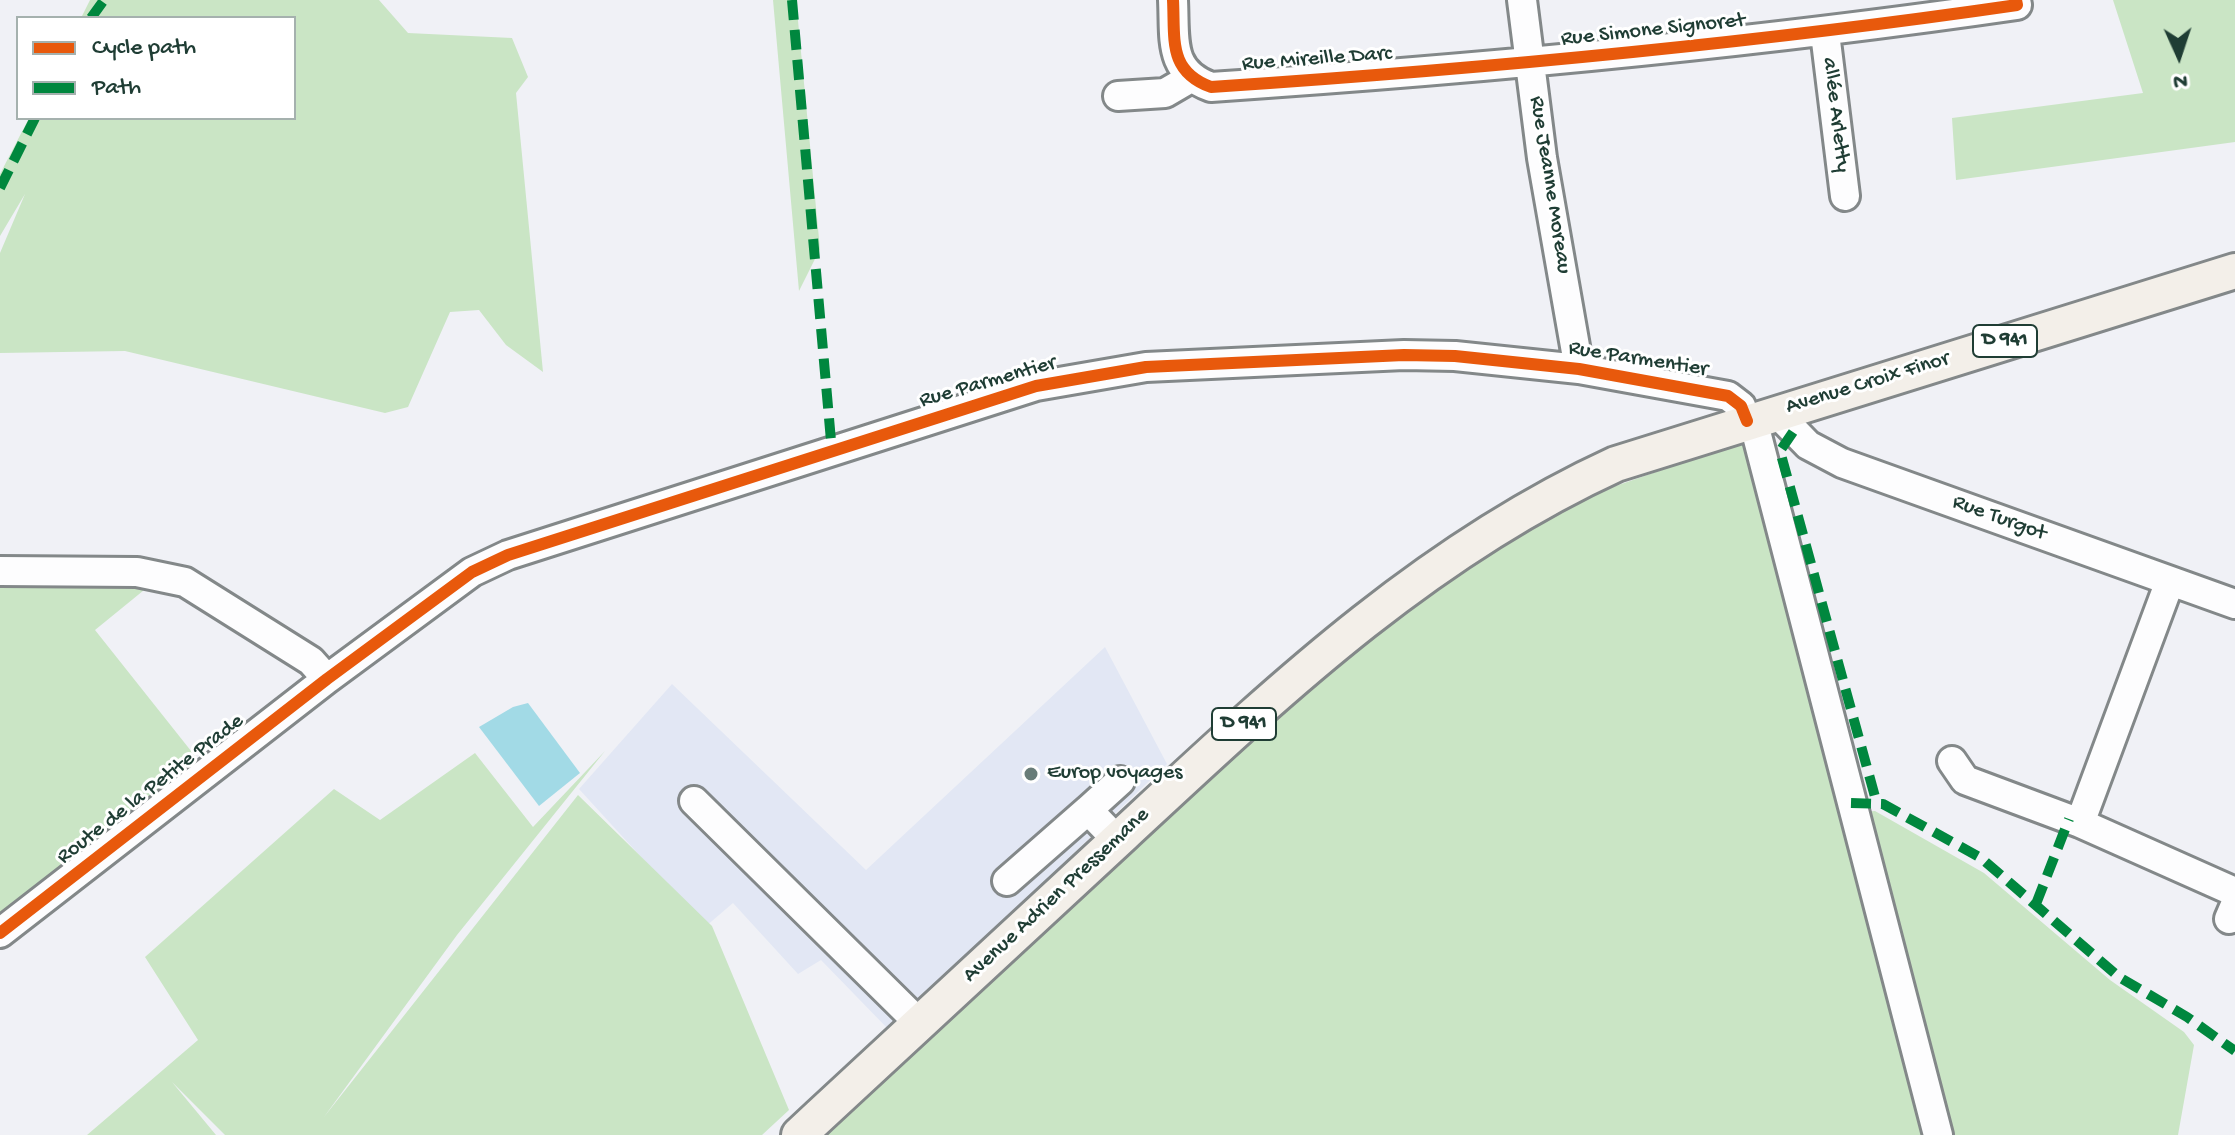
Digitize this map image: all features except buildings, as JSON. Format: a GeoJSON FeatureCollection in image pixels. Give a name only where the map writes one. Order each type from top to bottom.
{"type":"FeatureCollection","features":[{"type":"Feature","properties":{"kind":"main road","name":"Avenue Croix Finor"},"geometry":{"type":"LineString","coordinates":[[1759,418],[2235,271]]}},
{"type":"Feature","properties":{"kind":"main road","name":"Avenue Adrien Pressemane"},"geometry":{"type":"LineString","coordinates":[[799,1135],[1117,840],[1366,619],[1481,535],[1547,495],[1616,464],[1759,418]]}},
{"type":"Feature","properties":{"kind":"street"},"geometry":{"type":"LineString","coordinates":[[1118,96],[1165,93],[1189,79],[1176,55],[1173,0]]}},
{"type":"Feature","properties":{"kind":"street","name":"Rue Jeanne Moreau"},"geometry":{"type":"LineString","coordinates":[[1522,0],[1542,158],[1579,369]]}},
{"type":"Feature","properties":{"kind":"street","name":"Rue Simone Signoret"},"geometry":{"type":"LineString","coordinates":[[1531,64],[1825,33],[2017,3]]}},
{"type":"Feature","properties":{"kind":"street","name":"allée Arletty"},"geometry":{"type":"LineString","coordinates":[[1825,33],[1845,196]]}},
{"type":"Feature","properties":{"kind":"street","name":"Rue Mireille Darc"},"geometry":{"type":"LineString","coordinates":[[1189,79],[1211,87],[1531,64]]}},
{"type":"Feature","properties":{"kind":"street","name":"Rue Parmentier"},"geometry":{"type":"LineString","coordinates":[[327,679],[472,572],[508,555],[1036,386],[1146,367],[1404,355],[1579,369],[1728,396],[1759,418]]}},
{"type":"Feature","properties":{"kind":"street"},"geometry":{"type":"LineString","coordinates":[[1759,418],[1938,1135]]}},
{"type":"Feature","properties":{"kind":"street","name":"Rue Turgot"},"geometry":{"type":"LineString","coordinates":[[1759,418],[1842,463],[2235,604]]}},
{"type":"Feature","properties":{"kind":"street"},"geometry":{"type":"LineString","coordinates":[[0,571],[137,572],[185,582],[284,647],[311,661],[327,679]]}},
{"type":"Feature","properties":{"kind":"street"},"geometry":{"type":"LineString","coordinates":[[2080,823],[2170,581]]}},
{"type":"Feature","properties":{"kind":"street","name":"Route de la Petite Prade"},"geometry":{"type":"LineString","coordinates":[[0,933],[327,679]]}},
{"type":"Feature","properties":{"kind":"street"},"geometry":{"type":"LineString","coordinates":[[1952,761],[1965,780],[2080,823],[2233,905]]}},
{"type":"Feature","properties":{"kind":"street"},"geometry":{"type":"LineString","coordinates":[[1007,881],[1120,781]]}},
{"type":"Feature","properties":{"kind":"street"},"geometry":{"type":"LineString","coordinates":[[694,801],[919,1023]]}},
{"type":"Feature","properties":{"kind":"street"},"geometry":{"type":"LineString","coordinates":[[1088,810],[1117,840]]}},
{"type":"Feature","properties":{"kind":"shaded area","name":"Europ voyages"},"geometry":{"type":"Polygon","coordinates":[[[1105,647],[1167,764],[889,1030],[821,960],[798,974],[733,903],[705,927],[579,789],[672,684],[866,870],[1105,647]]]}},
{"type":"Feature","properties":{"kind":"green space"},"geometry":{"type":"Polygon","coordinates":[[[90,0],[379,0],[408,33],[512,38],[528,77],[516,93],[543,372],[506,345],[479,310],[450,312],[408,407],[385,413],[125,351],[0,353],[0,253],[25,194],[0,236],[0,174],[28,120],[296,120],[296,16],[82,16],[90,0]]]}},
{"type":"Feature","properties":{"kind":"green space"},"geometry":{"type":"Polygon","coordinates":[[[773,0],[796,0],[820,249],[799,291],[773,0]]]}},
{"type":"Feature","properties":{"kind":"green space"},"geometry":{"type":"Polygon","coordinates":[[[2113,0],[2235,0],[2235,142],[1956,180],[1952,118],[2143,93],[2113,0]]]}},
{"type":"Feature","properties":{"kind":"green space"},"geometry":{"type":"Polygon","coordinates":[[[1745,441],[1932,1135],[826,1135],[1261,722],[1486,549],[1538,513],[1745,441]]]}},
{"type":"Feature","properties":{"kind":"green space"},"geometry":{"type":"Polygon","coordinates":[[[0,578],[149,586],[95,630],[199,761],[0,918],[0,578]]]}},
{"type":"Feature","properties":{"kind":"green space"},"geometry":{"type":"Polygon","coordinates":[[[605,751],[457,935],[324,1117],[578,795],[712,926],[789,1110],[762,1135],[225,1135],[172,1082],[216,1135],[87,1135],[198,1040],[145,957],[334,789],[380,820],[475,753],[533,827],[605,751]]]}},
{"type":"Feature","properties":{"kind":"green space"},"geometry":{"type":"Polygon","coordinates":[[[1875,811],[1984,873],[2110,980],[2184,1032],[2194,1045],[2178,1135],[1945,1135],[1862,812],[1875,811]]]}},
{"type":"Feature","properties":{"kind":"water"},"geometry":{"type":"Polygon","coordinates":[[[528,703],[580,773],[539,806],[479,727],[513,707],[528,703]]]}},
{"type":"Feature","properties":{"kind":"marked path"},"geometry":{"type":"LineString","coordinates":[[92,16],[104,0]]}},
{"type":"Feature","properties":{"kind":"marked path"},"geometry":{"type":"LineString","coordinates":[[792,0],[832,452]]}},
{"type":"Feature","properties":{"kind":"marked path"},"geometry":{"type":"LineString","coordinates":[[0,188],[34,120]]}},
{"type":"Feature","properties":{"kind":"marked path"},"geometry":{"type":"LineString","coordinates":[[1793,432],[1780,451],[1877,804]]}},
{"type":"Feature","properties":{"kind":"marked path"},"geometry":{"type":"LineString","coordinates":[[1851,803],[1883,804],[1981,858],[2119,977],[2187,1017],[2235,1051]]}},
{"type":"Feature","properties":{"kind":"marked path"},"geometry":{"type":"LineString","coordinates":[[2036,904],[2069,819]]}},
{"type":"Feature","properties":{"kind":"cycle path"},"geometry":{"type":"LineString","coordinates":[[1173,0],[1175,41],[1181,63],[1187,72],[1211,87],[1413,72],[1715,43],[2017,5],[2016,0]]}},
{"type":"Feature","properties":{"kind":"cycle path"},"geometry":{"type":"LineString","coordinates":[[0,933],[327,679],[472,572],[508,555],[1036,386],[1146,367],[1404,355],[1455,356],[1579,369],[1728,396],[1741,406],[1747,421]]}},
{"type":"Feature","properties":{"kind":"place","name":"Europ voyages"},"geometry":{"type":"Point","coordinates":[1031,774]}}]}
